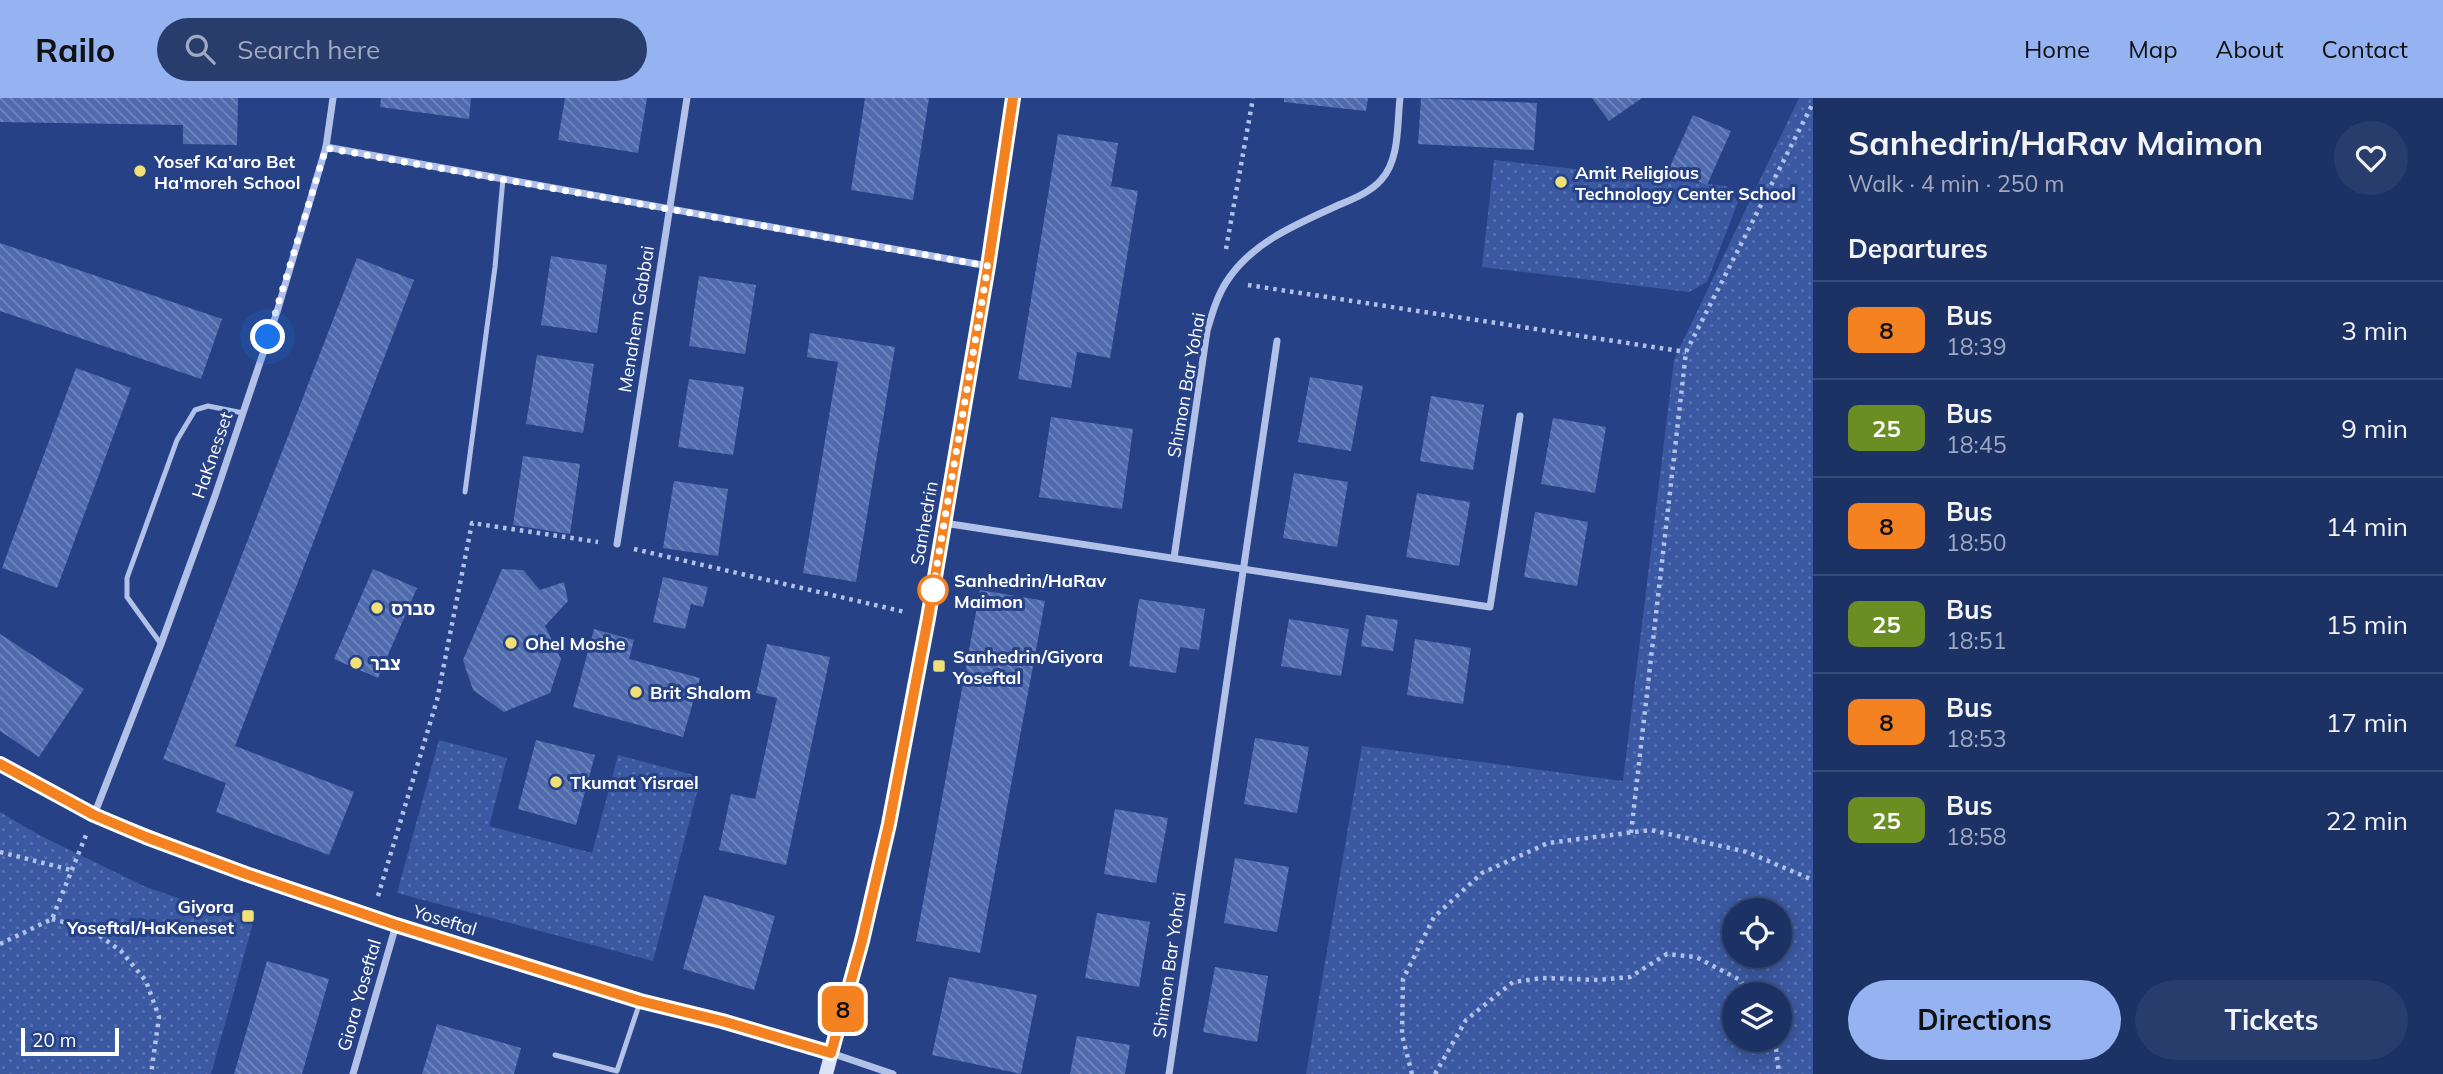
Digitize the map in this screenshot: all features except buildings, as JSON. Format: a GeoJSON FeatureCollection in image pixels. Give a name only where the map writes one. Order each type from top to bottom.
{"type":"FeatureCollection","features":[{"type":"Feature","properties":{"kind":"street","name":"HaKnesset"},"geometry":{"type":"LineString","coordinates":[[94,815],[161,644],[277,312],[326,148],[333,98]]}},
{"type":"Feature","properties":{"kind":"street","name":"Menahem Gabbai"},"geometry":{"type":"LineString","coordinates":[[617,544],[687,98]]}},
{"type":"Feature","properties":{"kind":"street","name":"Sanhedrin"},"geometry":{"type":"LineString","coordinates":[[826,1074],[862,941],[889,824],[928,618],[988,266],[1013,98]]}},
{"type":"Feature","properties":{"kind":"street","name":"Shimon Bar Yohai"},"geometry":{"type":"LineString","coordinates":[[1174,558],[1207,331],[1216,302],[1227,281],[1242,262],[1287,229],[1365,192],[1382,180],[1395,147],[1400,98]]}},
{"type":"Feature","properties":{"kind":"street"},"geometry":{"type":"LineString","coordinates":[[326,148],[988,266]]}},
{"type":"Feature","properties":{"kind":"street","name":"Shimon Bar Yohai"},"geometry":{"type":"LineString","coordinates":[[1169,1074],[1277,341]]}},
{"type":"Feature","properties":{"kind":"street"},"geometry":{"type":"LineString","coordinates":[[944,523],[1490,607],[1520,416]]}},
{"type":"Feature","properties":{"kind":"street","name":"Yoseftal"},"geometry":{"type":"LineString","coordinates":[[0,764],[94,815],[220,865],[396,925],[640,1001],[722,1021],[892,1074]]}},
{"type":"Feature","properties":{"kind":"street","name":"Giora Yoseftal"},"geometry":{"type":"LineString","coordinates":[[353,1074],[396,925]]}},
{"type":"Feature","properties":{"kind":"lane"},"geometry":{"type":"LineString","coordinates":[[465,492],[495,267],[503,179]]}},
{"type":"Feature","properties":{"kind":"lane"},"geometry":{"type":"LineString","coordinates":[[161,644],[127,597],[127,578],[177,440],[195,410],[208,406],[243,413]]}},
{"type":"Feature","properties":{"kind":"lane"},"geometry":{"type":"LineString","coordinates":[[555,1055],[617,1071],[640,1001]]}},
{"type":"Feature","properties":{"kind":"path"},"geometry":{"type":"LineString","coordinates":[[1224,261],[1253,98]]}},
{"type":"Feature","properties":{"kind":"path"},"geometry":{"type":"LineString","coordinates":[[1631,833],[1686,352],[1813,103]]}},
{"type":"Feature","properties":{"kind":"path"},"geometry":{"type":"LineString","coordinates":[[1227,281],[1686,352]]}},
{"type":"Feature","properties":{"kind":"path"},"geometry":{"type":"LineString","coordinates":[[372,917],[437,700],[472,523],[617,544],[928,618]]}},
{"type":"Feature","properties":{"kind":"path"},"geometry":{"type":"LineString","coordinates":[[52,919],[94,815]]}},
{"type":"Feature","properties":{"kind":"path"},"geometry":{"type":"LineString","coordinates":[[1412,1074],[1402,1035],[1403,979],[1434,917],[1482,873],[1548,842],[1651,830],[1747,852],[1813,880]]}},
{"type":"Feature","properties":{"kind":"path"},"geometry":{"type":"LineString","coordinates":[[0,852],[71,870]]}},
{"type":"Feature","properties":{"kind":"path"},"geometry":{"type":"LineString","coordinates":[[0,944],[52,919],[90,929],[121,951],[146,981],[159,1017],[151,1074]]}},
{"type":"Feature","properties":{"kind":"path"},"geometry":{"type":"LineString","coordinates":[[1435,1074],[1466,1020],[1513,982],[1543,978],[1598,980],[1630,977],[1667,954],[1696,957],[1741,982]]}},
{"type":"Feature","properties":{"kind":"path"},"geometry":{"type":"LineString","coordinates":[[1776,1052],[1779,1074]]}},
{"type":"Feature","properties":{"kind":"shaded area"},"geometry":{"type":"Polygon","coordinates":[[[1799,98],[1813,98],[1813,1074],[1306,1074],[1362,746],[1623,781],[1674,360],[1799,98]]]}},
{"type":"Feature","properties":{"kind":"shaded area"},"geometry":{"type":"Polygon","coordinates":[[[1494,160],[1726,186],[1738,202],[1707,282],[1689,292],[1482,267],[1494,160]]]}},
{"type":"Feature","properties":{"kind":"shaded area"},"geometry":{"type":"Polygon","coordinates":[[[439,740],[507,758],[489,826],[592,853],[618,755],[701,777],[653,961],[397,893],[439,740]]]}},
{"type":"Feature","properties":{"kind":"shaded area"},"geometry":{"type":"Polygon","coordinates":[[[0,812],[39,835],[146,887],[201,906],[255,916],[211,1074],[0,1074],[0,812]]]}},
{"type":"Feature","properties":{"kind":"bus line","name":"8"},"geometry":{"type":"LineString","coordinates":[[0,764],[94,815],[220,865],[396,925],[640,1001],[722,1021],[831,1053],[862,941],[889,824],[928,618],[988,266],[1013,98]]}},
{"type":"Feature","properties":{"kind":"place","name":"Yosef Ka'aro Bet Ha'moreh School"},"geometry":{"type":"Point","coordinates":[140,171]}},
{"type":"Feature","properties":{"kind":"place","name":"Amit Religious Technology Center School"},"geometry":{"type":"Point","coordinates":[1561,182]}},
{"type":"Feature","properties":{"kind":"place","name":"Sanhedrin/HaRav Maimon"},"geometry":{"type":"Point","coordinates":[933,590]}},
{"type":"Feature","properties":{"kind":"place","name":"סברס"},"geometry":{"type":"Point","coordinates":[377,608]}},
{"type":"Feature","properties":{"kind":"place","name":"Ohel Moshe"},"geometry":{"type":"Point","coordinates":[511,643]}},
{"type":"Feature","properties":{"kind":"place","name":"צבר"},"geometry":{"type":"Point","coordinates":[356,663]}},
{"type":"Feature","properties":{"kind":"place","name":"Sanhedrin/Giyora Yoseftal"},"geometry":{"type":"Point","coordinates":[939,666]}},
{"type":"Feature","properties":{"kind":"place","name":"Brit Shalom"},"geometry":{"type":"Point","coordinates":[636,692]}},
{"type":"Feature","properties":{"kind":"place","name":"Tkumat Yisrael"},"geometry":{"type":"Point","coordinates":[556,782]}},
{"type":"Feature","properties":{"kind":"place","name":"Giyora Yoseftal/HaKeneset"},"geometry":{"type":"Point","coordinates":[248,916]}},
{"type":"Feature","properties":{"kind":"route"},"geometry":{"type":"LineString","coordinates":[[268,337],[326,148],[988,266],[932,594],[933,590]]}}]}
